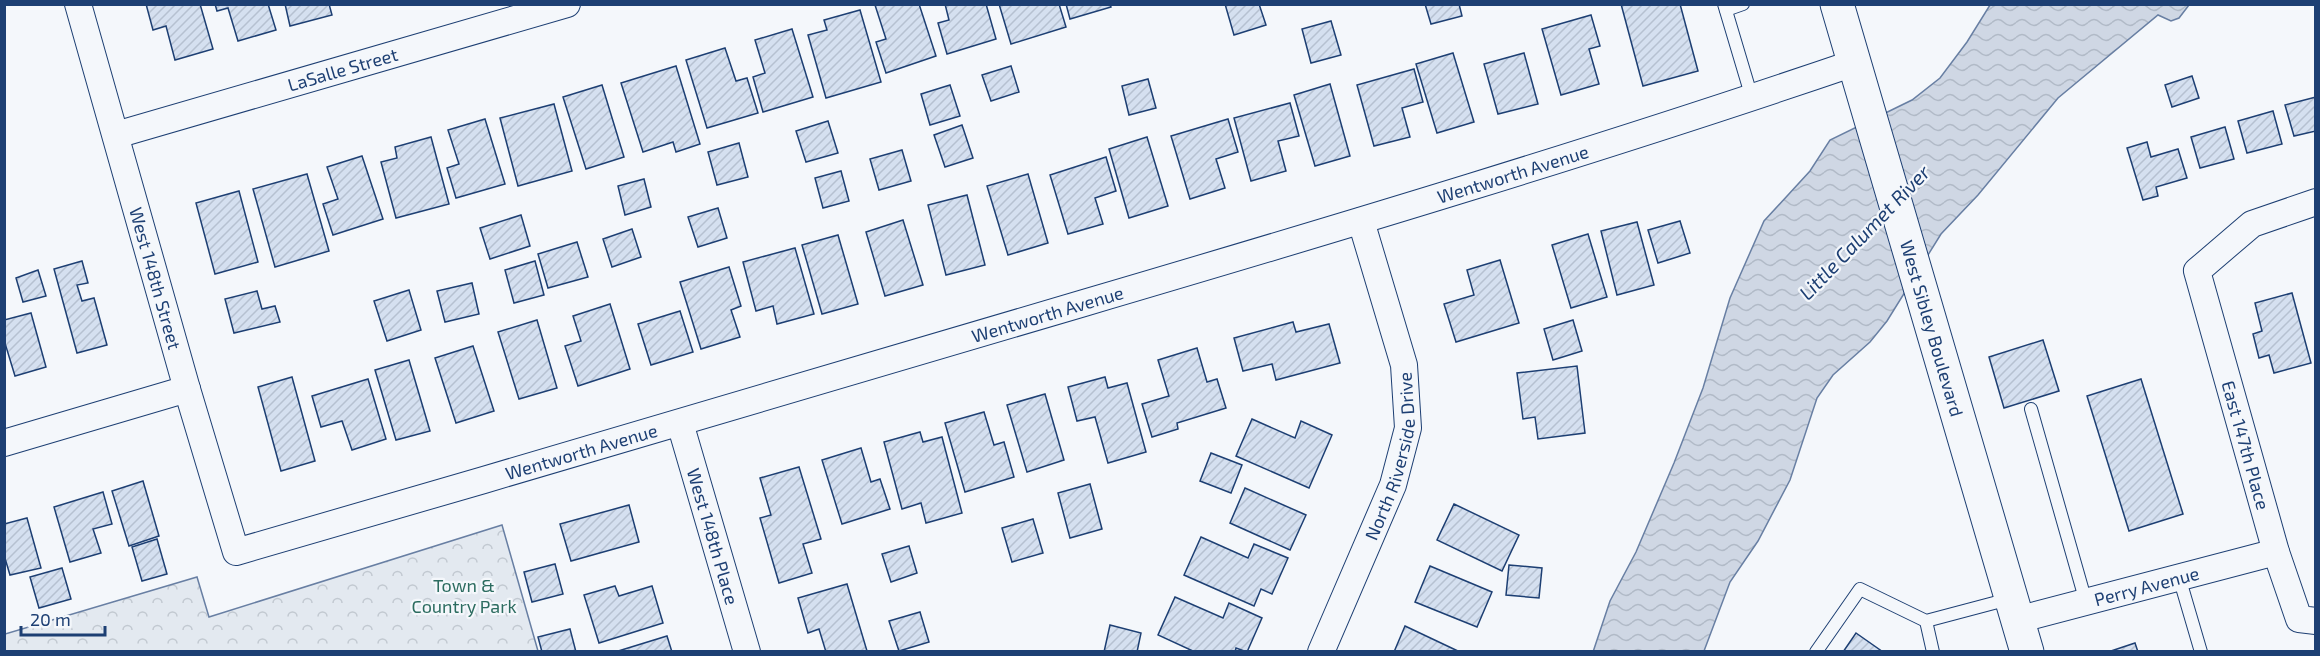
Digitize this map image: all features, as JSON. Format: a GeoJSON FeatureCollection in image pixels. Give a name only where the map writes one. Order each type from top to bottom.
{"type":"FeatureCollection","features":[{"type":"Feature","properties":{"kind":"main road","name":"West Sibley Boulevard"},"geometry":{"type":"LineString","coordinates":[[1837,4],[2026,651]]}},
{"type":"Feature","properties":{"kind":"street","name":"West 148th Street"},"geometry":{"type":"LineString","coordinates":[[78,4],[187,389],[236,552]]}},
{"type":"Feature","properties":{"kind":"street","name":"LaSalle Street"},"geometry":{"type":"LineString","coordinates":[[116,135],[567,4]]}},
{"type":"Feature","properties":{"kind":"street","name":"Wentworth Avenue"},"geometry":{"type":"LineString","coordinates":[[236,552],[1360,221],[1752,98],[1857,74]]}},
{"type":"Feature","properties":{"kind":"street","name":"East 147th Place"},"geometry":{"type":"LineString","coordinates":[[2307,620],[2276,552],[2197,271],[2252,224],[2316,202]]}},
{"type":"Feature","properties":{"kind":"street","name":"North Riverside Drive"},"geometry":{"type":"LineString","coordinates":[[1322,651],[1393,485],[1408,428],[1404,365],[1360,221]]}},
{"type":"Feature","properties":{"kind":"street"},"geometry":{"type":"LineString","coordinates":[[4,443],[187,389]]}},
{"type":"Feature","properties":{"kind":"street","name":"West 148th Place"},"geometry":{"type":"LineString","coordinates":[[680,423],[747,651]]}},
{"type":"Feature","properties":{"kind":"street","name":"Perry Avenue"},"geometry":{"type":"LineString","coordinates":[[2014,609],[2086,602],[2276,552]]}},
{"type":"Feature","properties":{"kind":"lane"},"geometry":{"type":"LineString","coordinates":[[1743,4],[1725,7],[1752,98]]}},
{"type":"Feature","properties":{"kind":"lane"},"geometry":{"type":"LineString","coordinates":[[2031,409],[2086,602]]}},
{"type":"Feature","properties":{"kind":"lane"},"geometry":{"type":"LineString","coordinates":[[2179,577],[2201,651]]}},
{"type":"Feature","properties":{"kind":"lane"},"geometry":{"type":"LineString","coordinates":[[1816,651],[1860,589],[1926,621],[2014,609]]}},
{"type":"Feature","properties":{"kind":"lane"},"geometry":{"type":"LineString","coordinates":[[1926,621],[1933,651]]}},
{"type":"Feature","properties":{"kind":"green space","name":"Town & Country Park"},"geometry":{"type":"Polygon","coordinates":[[[502,525],[538,651],[5,651],[5,634],[197,577],[209,617],[502,525]]]}},
{"type":"Feature","properties":{"kind":"water","name":"Little Calumet River"},"geometry":{"type":"Polygon","coordinates":[[[1990,5],[2189,5],[2179,18],[2171,21],[2158,15],[2058,98],[1978,195],[1941,234],[1887,321],[1870,342],[1833,375],[1817,398],[1790,480],[1758,541],[1730,582],[1704,651],[1593,652],[1610,601],[1636,552],[1674,463],[1703,388],[1730,298],[1764,221],[1810,171],[1830,140],[1912,100],[1940,78],[1967,42],[1990,5]]]}},
{"type":"Feature","properties":{"kind":"building"},"geometry":{"type":"Polygon","coordinates":[[[146,4],[200,4],[213,49],[175,60],[166,26],[153,30],[146,4]]]}},
{"type":"Feature","properties":{"kind":"building"},"geometry":{"type":"Polygon","coordinates":[[[215,4],[268,4],[276,30],[238,41],[228,8],[217,11],[215,4]]]}},
{"type":"Feature","properties":{"kind":"building"},"geometry":{"type":"Polygon","coordinates":[[[285,4],[329,4],[332,15],[290,26],[285,4]]]}},
{"type":"Feature","properties":{"kind":"building"},"geometry":{"type":"Polygon","coordinates":[[[919,4],[936,56],[886,73],[876,42],[886,39],[875,5],[919,4]]]}},
{"type":"Feature","properties":{"kind":"building"},"geometry":{"type":"Polygon","coordinates":[[[945,4],[986,4],[996,39],[947,54],[938,23],[949,20],[945,4]]]}},
{"type":"Feature","properties":{"kind":"building"},"geometry":{"type":"Polygon","coordinates":[[[999,4],[1059,4],[1066,27],[1011,44],[999,4]]]}},
{"type":"Feature","properties":{"kind":"building"},"geometry":{"type":"Polygon","coordinates":[[[1066,4],[1110,4],[1111,7],[1070,19],[1066,4]]]}},
{"type":"Feature","properties":{"kind":"building"},"geometry":{"type":"Polygon","coordinates":[[[1225,4],[1259,4],[1266,25],[1234,35],[1225,4]]]}},
{"type":"Feature","properties":{"kind":"building"},"geometry":{"type":"Polygon","coordinates":[[[1425,4],[1459,4],[1462,16],[1431,24],[1425,4]]]}},
{"type":"Feature","properties":{"kind":"building"},"geometry":{"type":"Polygon","coordinates":[[[1621,4],[1680,4],[1698,71],[1643,86],[1621,4]]]}},
{"type":"Feature","properties":{"kind":"building"},"geometry":{"type":"Polygon","coordinates":[[[860,10],[881,82],[826,98],[808,35],[827,30],[824,20],[860,10]]]}},
{"type":"Feature","properties":{"kind":"building"},"geometry":{"type":"Polygon","coordinates":[[[1591,15],[1600,46],[1589,49],[1599,84],[1561,95],[1542,29],[1591,15]]]}},
{"type":"Feature","properties":{"kind":"building"},"geometry":{"type":"Polygon","coordinates":[[[1331,21],[1341,55],[1311,63],[1302,29],[1331,21]]]}},
{"type":"Feature","properties":{"kind":"building"},"geometry":{"type":"Polygon","coordinates":[[[792,29],[813,97],[763,112],[753,77],[765,73],[755,40],[792,29]]]}},
{"type":"Feature","properties":{"kind":"building"},"geometry":{"type":"Polygon","coordinates":[[[725,48],[736,81],[747,78],[758,113],[707,128],[686,60],[725,48]]]}},
{"type":"Feature","properties":{"kind":"building"},"geometry":{"type":"Polygon","coordinates":[[[1453,53],[1474,122],[1437,133],[1416,64],[1453,53]]]}},
{"type":"Feature","properties":{"kind":"building"},"geometry":{"type":"Polygon","coordinates":[[[1524,53],[1538,104],[1498,114],[1484,64],[1524,53]]]}},
{"type":"Feature","properties":{"kind":"building"},"geometry":{"type":"Polygon","coordinates":[[[676,66],[700,144],[676,152],[673,142],[643,152],[621,83],[676,66]]]}},
{"type":"Feature","properties":{"kind":"building"},"geometry":{"type":"Polygon","coordinates":[[[1011,66],[1019,92],[991,101],[982,75],[1011,66]]]}},
{"type":"Feature","properties":{"kind":"building"},"geometry":{"type":"Polygon","coordinates":[[[1414,69],[1423,102],[1402,108],[1410,137],[1374,146],[1357,85],[1414,69]]]}},
{"type":"Feature","properties":{"kind":"building"},"geometry":{"type":"Polygon","coordinates":[[[2192,76],[2199,98],[2172,107],[2165,85],[2192,76]]]}},
{"type":"Feature","properties":{"kind":"building"},"geometry":{"type":"Polygon","coordinates":[[[1148,79],[1156,108],[1129,115],[1122,86],[1148,79]]]}},
{"type":"Feature","properties":{"kind":"building"},"geometry":{"type":"Polygon","coordinates":[[[1330,84],[1350,156],[1315,166],[1294,95],[1330,84]]]}},
{"type":"Feature","properties":{"kind":"building"},"geometry":{"type":"Polygon","coordinates":[[[602,85],[624,157],[586,169],[563,97],[602,85]]]}},
{"type":"Feature","properties":{"kind":"building"},"geometry":{"type":"Polygon","coordinates":[[[950,85],[960,116],[930,125],[921,94],[950,85]]]}},
{"type":"Feature","properties":{"kind":"building"},"geometry":{"type":"Polygon","coordinates":[[[2316,97],[2316,131],[2294,136],[2285,105],[2316,97]]]}},
{"type":"Feature","properties":{"kind":"building"},"geometry":{"type":"Polygon","coordinates":[[[1290,103],[1299,136],[1278,141],[1286,171],[1251,181],[1234,118],[1290,103]]]}},
{"type":"Feature","properties":{"kind":"building"},"geometry":{"type":"Polygon","coordinates":[[[554,104],[572,171],[518,186],[500,118],[554,104]]]}},
{"type":"Feature","properties":{"kind":"building"},"geometry":{"type":"Polygon","coordinates":[[[2273,111],[2282,144],[2247,153],[2238,121],[2273,111]]]}},
{"type":"Feature","properties":{"kind":"building"},"geometry":{"type":"Polygon","coordinates":[[[485,119],[505,184],[456,198],[447,168],[459,164],[448,130],[485,119]]]}},
{"type":"Feature","properties":{"kind":"building"},"geometry":{"type":"Polygon","coordinates":[[[1228,119],[1238,152],[1216,159],[1225,188],[1190,199],[1171,136],[1228,119]]]}},
{"type":"Feature","properties":{"kind":"building"},"geometry":{"type":"Polygon","coordinates":[[[828,121],[838,153],[806,162],[796,131],[828,121]]]}},
{"type":"Feature","properties":{"kind":"building"},"geometry":{"type":"Polygon","coordinates":[[[962,125],[973,158],[945,167],[934,135],[962,125]]]}},
{"type":"Feature","properties":{"kind":"building"},"geometry":{"type":"Polygon","coordinates":[[[2225,127],[2234,159],[2200,168],[2191,137],[2225,127]]]}},
{"type":"Feature","properties":{"kind":"building"},"geometry":{"type":"Polygon","coordinates":[[[431,137],[449,204],[396,218],[381,162],[397,158],[395,147],[431,137]]]}},
{"type":"Feature","properties":{"kind":"building"},"geometry":{"type":"Polygon","coordinates":[[[1147,137],[1168,206],[1129,218],[1109,149],[1147,137]]]}},
{"type":"Feature","properties":{"kind":"building"},"geometry":{"type":"Polygon","coordinates":[[[2147,142],[2151,157],[2178,149],[2187,178],[2156,187],[2158,196],[2143,200],[2127,148],[2147,142]]]}},
{"type":"Feature","properties":{"kind":"building"},"geometry":{"type":"Polygon","coordinates":[[[739,143],[748,177],[717,185],[708,152],[739,143]]]}},
{"type":"Feature","properties":{"kind":"building"},"geometry":{"type":"Polygon","coordinates":[[[902,150],[911,181],[879,190],[870,159],[902,150]]]}},
{"type":"Feature","properties":{"kind":"building"},"geometry":{"type":"Polygon","coordinates":[[[362,156],[383,219],[333,235],[323,204],[338,199],[327,167],[362,156]]]}},
{"type":"Feature","properties":{"kind":"building"},"geometry":{"type":"Polygon","coordinates":[[[1106,157],[1116,191],[1095,198],[1103,224],[1068,234],[1050,175],[1106,157]]]}},
{"type":"Feature","properties":{"kind":"building"},"geometry":{"type":"Polygon","coordinates":[[[841,171],[849,201],[823,208],[815,178],[841,171]]]}},
{"type":"Feature","properties":{"kind":"building"},"geometry":{"type":"Polygon","coordinates":[[[307,174],[329,251],[275,267],[253,189],[307,174]]]}},
{"type":"Feature","properties":{"kind":"building"},"geometry":{"type":"Polygon","coordinates":[[[1028,174],[1048,243],[1008,255],[987,186],[1028,174]]]}},
{"type":"Feature","properties":{"kind":"building"},"geometry":{"type":"Polygon","coordinates":[[[644,179],[651,207],[625,215],[618,186],[644,179]]]}},
{"type":"Feature","properties":{"kind":"building"},"geometry":{"type":"Polygon","coordinates":[[[239,191],[258,262],[215,274],[196,203],[239,191]]]}},
{"type":"Feature","properties":{"kind":"building"},"geometry":{"type":"Polygon","coordinates":[[[967,195],[985,265],[946,275],[928,205],[967,195]]]}},
{"type":"Feature","properties":{"kind":"building"},"geometry":{"type":"Polygon","coordinates":[[[718,208],[727,238],[698,247],[688,217],[718,208]]]}},
{"type":"Feature","properties":{"kind":"building"},"geometry":{"type":"Polygon","coordinates":[[[521,215],[530,246],[490,259],[480,228],[521,215]]]}},
{"type":"Feature","properties":{"kind":"building"},"geometry":{"type":"Polygon","coordinates":[[[903,220],[923,285],[885,296],[866,232],[903,220]]]}},
{"type":"Feature","properties":{"kind":"building"},"geometry":{"type":"Polygon","coordinates":[[[1680,221],[1690,253],[1658,263],[1648,230],[1680,221]]]}},
{"type":"Feature","properties":{"kind":"building"},"geometry":{"type":"Polygon","coordinates":[[[1637,222],[1654,285],[1617,295],[1601,231],[1637,222]]]}},
{"type":"Feature","properties":{"kind":"building"},"geometry":{"type":"Polygon","coordinates":[[[632,229],[641,257],[612,267],[603,239],[632,229]]]}},
{"type":"Feature","properties":{"kind":"building"},"geometry":{"type":"Polygon","coordinates":[[[1588,234],[1607,297],[1571,308],[1552,245],[1588,234]]]}},
{"type":"Feature","properties":{"kind":"building"},"geometry":{"type":"Polygon","coordinates":[[[838,235],[858,304],[822,314],[802,245],[838,235]]]}},
{"type":"Feature","properties":{"kind":"building"},"geometry":{"type":"Polygon","coordinates":[[[577,242],[588,277],[548,288],[538,254],[577,242]]]}},
{"type":"Feature","properties":{"kind":"building"},"geometry":{"type":"Polygon","coordinates":[[[795,248],[814,314],[777,324],[773,306],[756,311],[743,262],[795,248]]]}},
{"type":"Feature","properties":{"kind":"building"},"geometry":{"type":"Polygon","coordinates":[[[1500,260],[1519,323],[1456,342],[1444,304],[1474,295],[1467,270],[1500,260]]]}},
{"type":"Feature","properties":{"kind":"building"},"geometry":{"type":"Polygon","coordinates":[[[82,261],[88,283],[77,285],[82,301],[94,298],[107,345],[77,353],[54,269],[82,261]]]}},
{"type":"Feature","properties":{"kind":"building"},"geometry":{"type":"Polygon","coordinates":[[[535,261],[544,295],[514,303],[505,270],[535,261]]]}},
{"type":"Feature","properties":{"kind":"building"},"geometry":{"type":"Polygon","coordinates":[[[729,267],[741,306],[731,310],[740,337],[701,349],[680,282],[729,267]]]}},
{"type":"Feature","properties":{"kind":"building"},"geometry":{"type":"Polygon","coordinates":[[[38,270],[46,296],[23,302],[16,278],[38,270]]]}},
{"type":"Feature","properties":{"kind":"building"},"geometry":{"type":"Polygon","coordinates":[[[472,283],[479,314],[445,322],[437,291],[472,283]]]}},
{"type":"Feature","properties":{"kind":"building"},"geometry":{"type":"Polygon","coordinates":[[[409,290],[421,330],[387,341],[374,301],[409,290]]]}},
{"type":"Feature","properties":{"kind":"building"},"geometry":{"type":"Polygon","coordinates":[[[257,291],[262,309],[275,306],[280,322],[234,333],[225,299],[257,291]]]}},
{"type":"Feature","properties":{"kind":"building"},"geometry":{"type":"Polygon","coordinates":[[[2292,293],[2311,363],[2274,373],[2269,355],[2259,358],[2253,334],[2262,331],[2255,303],[2292,293]]]}},
{"type":"Feature","properties":{"kind":"building"},"geometry":{"type":"Polygon","coordinates":[[[610,304],[630,369],[578,386],[565,346],[581,341],[573,316],[610,304]]]}},
{"type":"Feature","properties":{"kind":"building"},"geometry":{"type":"Polygon","coordinates":[[[680,311],[693,352],[651,365],[638,324],[680,311]]]}},
{"type":"Feature","properties":{"kind":"building"},"geometry":{"type":"Polygon","coordinates":[[[31,313],[46,367],[15,376],[4,340],[4,320],[31,313]]]}},
{"type":"Feature","properties":{"kind":"building"},"geometry":{"type":"Polygon","coordinates":[[[537,320],[557,388],[519,399],[498,332],[537,320]]]}},
{"type":"Feature","properties":{"kind":"building"},"geometry":{"type":"Polygon","coordinates":[[[1573,320],[1582,351],[1553,360],[1544,329],[1573,320]]]}},
{"type":"Feature","properties":{"kind":"building"},"geometry":{"type":"Polygon","coordinates":[[[1293,322],[1296,332],[1329,324],[1340,363],[1276,380],[1272,364],[1243,371],[1234,338],[1293,322]]]}},
{"type":"Feature","properties":{"kind":"building"},"geometry":{"type":"Polygon","coordinates":[[[2043,340],[2059,391],[2004,408],[1989,357],[2043,340]]]}},
{"type":"Feature","properties":{"kind":"building"},"geometry":{"type":"Polygon","coordinates":[[[473,346],[494,411],[456,423],[435,358],[473,346]]]}},
{"type":"Feature","properties":{"kind":"building"},"geometry":{"type":"Polygon","coordinates":[[[1197,348],[1207,382],[1217,379],[1226,408],[1177,423],[1178,429],[1152,437],[1142,404],[1169,396],[1158,360],[1197,348]]]}},
{"type":"Feature","properties":{"kind":"building"},"geometry":{"type":"Polygon","coordinates":[[[409,360],[430,431],[396,440],[375,370],[409,360]]]}},
{"type":"Feature","properties":{"kind":"building"},"geometry":{"type":"Polygon","coordinates":[[[1577,366],[1585,433],[1538,439],[1535,417],[1523,419],[1517,373],[1577,366]]]}},
{"type":"Feature","properties":{"kind":"building"},"geometry":{"type":"Polygon","coordinates":[[[292,377],[315,461],[281,471],[258,387],[292,377]]]}},
{"type":"Feature","properties":{"kind":"building"},"geometry":{"type":"Polygon","coordinates":[[[1105,377],[1108,388],[1127,383],[1146,452],[1108,463],[1095,417],[1077,421],[1068,387],[1105,377]]]}},
{"type":"Feature","properties":{"kind":"building"},"geometry":{"type":"Polygon","coordinates":[[[368,379],[386,439],[352,450],[342,421],[321,427],[312,396],[368,379]]]}},
{"type":"Feature","properties":{"kind":"building"},"geometry":{"type":"Polygon","coordinates":[[[2141,379],[2183,514],[2129,531],[2087,396],[2141,379]]]}},
{"type":"Feature","properties":{"kind":"building"},"geometry":{"type":"Polygon","coordinates":[[[1045,394],[1064,460],[1027,472],[1007,405],[1045,394]]]}},
{"type":"Feature","properties":{"kind":"building"},"geometry":{"type":"Polygon","coordinates":[[[984,412],[994,445],[1004,442],[1014,477],[965,492],[945,423],[984,412]]]}},
{"type":"Feature","properties":{"kind":"building"},"geometry":{"type":"Polygon","coordinates":[[[1252,419],[1295,438],[1301,421],[1332,435],[1309,488],[1236,456],[1252,419]]]}},
{"type":"Feature","properties":{"kind":"building"},"geometry":{"type":"Polygon","coordinates":[[[920,432],[923,442],[942,437],[962,513],[926,523],[921,503],[902,509],[884,442],[920,432]]]}},
{"type":"Feature","properties":{"kind":"building"},"geometry":{"type":"Polygon","coordinates":[[[861,448],[871,482],[880,479],[890,509],[842,524],[822,460],[861,448]]]}},
{"type":"Feature","properties":{"kind":"building"},"geometry":{"type":"Polygon","coordinates":[[[1211,453],[1242,465],[1231,493],[1200,481],[1211,453]]]}},
{"type":"Feature","properties":{"kind":"building"},"geometry":{"type":"Polygon","coordinates":[[[799,467],[821,539],[803,544],[812,573],[779,583],[760,518],[771,515],[760,478],[799,467]]]}},
{"type":"Feature","properties":{"kind":"building"},"geometry":{"type":"Polygon","coordinates":[[[143,481],[159,536],[129,546],[112,491],[143,481]]]}},
{"type":"Feature","properties":{"kind":"building"},"geometry":{"type":"Polygon","coordinates":[[[1090,484],[1102,529],[1070,538],[1058,493],[1090,484]]]}},
{"type":"Feature","properties":{"kind":"building"},"geometry":{"type":"Polygon","coordinates":[[[1245,488],[1306,515],[1290,550],[1230,523],[1245,488]]]}},
{"type":"Feature","properties":{"kind":"building"},"geometry":{"type":"Polygon","coordinates":[[[103,492],[112,524],[93,529],[101,553],[70,562],[54,507],[103,492]]]}},
{"type":"Feature","properties":{"kind":"building"},"geometry":{"type":"Polygon","coordinates":[[[1454,504],[1519,535],[1502,571],[1437,540],[1454,504]]]}},
{"type":"Feature","properties":{"kind":"building"},"geometry":{"type":"Polygon","coordinates":[[[629,505],[639,542],[571,561],[560,524],[629,505]]]}},
{"type":"Feature","properties":{"kind":"building"},"geometry":{"type":"Polygon","coordinates":[[[27,518],[41,568],[10,575],[4,555],[4,524],[27,518]]]}},
{"type":"Feature","properties":{"kind":"building"},"geometry":{"type":"Polygon","coordinates":[[[1033,519],[1043,553],[1012,562],[1002,528],[1033,519]]]}},
{"type":"Feature","properties":{"kind":"building"},"geometry":{"type":"Polygon","coordinates":[[[1201,537],[1248,558],[1254,544],[1288,558],[1272,594],[1261,589],[1254,606],[1184,575],[1201,537]]]}},
{"type":"Feature","properties":{"kind":"building"},"geometry":{"type":"Polygon","coordinates":[[[157,539],[167,574],[142,581],[132,547],[157,539]]]}},
{"type":"Feature","properties":{"kind":"building"},"geometry":{"type":"Polygon","coordinates":[[[909,546],[917,573],[891,582],[882,554],[909,546]]]}},
{"type":"Feature","properties":{"kind":"building"},"geometry":{"type":"Polygon","coordinates":[[[555,564],[563,594],[532,602],[524,572],[555,564]]]}},
{"type":"Feature","properties":{"kind":"building"},"geometry":{"type":"Polygon","coordinates":[[[1509,565],[1542,568],[1539,598],[1506,595],[1509,565]]]}},
{"type":"Feature","properties":{"kind":"building"},"geometry":{"type":"Polygon","coordinates":[[[1430,566],[1492,592],[1477,627],[1415,602],[1430,566]]]}},
{"type":"Feature","properties":{"kind":"building"},"geometry":{"type":"Polygon","coordinates":[[[62,568],[71,599],[39,608],[30,577],[62,568]]]}},
{"type":"Feature","properties":{"kind":"building"},"geometry":{"type":"Polygon","coordinates":[[[847,584],[867,651],[826,652],[819,629],[808,633],[798,598],[847,584]]]}},
{"type":"Feature","properties":{"kind":"building"},"geometry":{"type":"Polygon","coordinates":[[[615,586],[619,596],[652,586],[663,623],[599,643],[584,595],[615,586]]]}},
{"type":"Feature","properties":{"kind":"building"},"geometry":{"type":"Polygon","coordinates":[[[1175,597],[1223,618],[1229,603],[1262,618],[1247,652],[1236,648],[1235,652],[1195,652],[1158,635],[1175,597]]]}},
{"type":"Feature","properties":{"kind":"building"},"geometry":{"type":"Polygon","coordinates":[[[920,612],[929,642],[899,651],[889,621],[920,612]]]}},
{"type":"Feature","properties":{"kind":"building"},"geometry":{"type":"Polygon","coordinates":[[[1110,625],[1141,633],[1137,652],[1104,652],[1110,625]]]}},
{"type":"Feature","properties":{"kind":"building"},"geometry":{"type":"Polygon","coordinates":[[[1405,626],[1460,652],[1394,652],[1405,626]]]}},
{"type":"Feature","properties":{"kind":"building"},"geometry":{"type":"Polygon","coordinates":[[[570,629],[576,652],[542,652],[538,637],[570,629]]]}},
{"type":"Feature","properties":{"kind":"building"},"geometry":{"type":"Polygon","coordinates":[[[1856,633],[1883,652],[1843,652],[1856,633]]]}},
{"type":"Feature","properties":{"kind":"building"},"geometry":{"type":"Polygon","coordinates":[[[667,636],[672,652],[615,652],[667,636]]]}},
{"type":"Feature","properties":{"kind":"building"},"geometry":{"type":"Polygon","coordinates":[[[2135,643],[2138,652],[2108,652],[2135,643]]]}}]}
